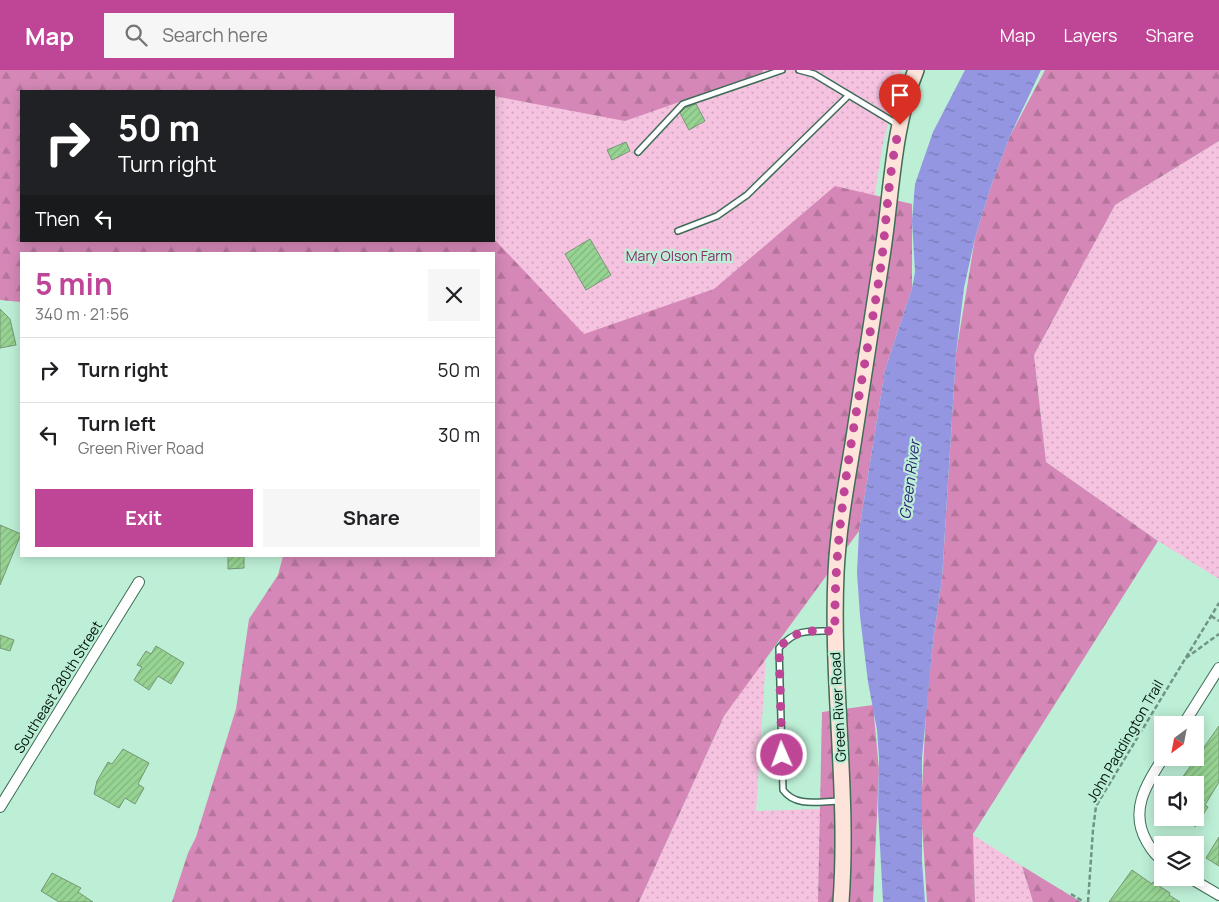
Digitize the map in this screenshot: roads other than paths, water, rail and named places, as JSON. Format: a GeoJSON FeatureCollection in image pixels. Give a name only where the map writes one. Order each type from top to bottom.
{"type":"FeatureCollection","features":[{"type":"Feature","properties":{"kind":"street","name":"Green River Road"},"geometry":{"type":"LineString","coordinates":[[841,902],[842,801],[835,631],[836,570],[841,519],[885,240],[900,125],[909,88],[916,70]]}},
{"type":"Feature","properties":{"kind":"street","name":"Southeast 280th Street"},"geometry":{"type":"LineString","coordinates":[[0,807],[140,582]]}},
{"type":"Feature","properties":{"kind":"street"},"geometry":{"type":"LineString","coordinates":[[1189,716],[1219,668]]}},
{"type":"Feature","properties":{"kind":"street"},"geometry":{"type":"LineString","coordinates":[[1154,851],[1144,836],[1139,820],[1139,806],[1143,790],[1158,766]]}},
{"type":"Feature","properties":{"kind":"street"},"geometry":{"type":"LineString","coordinates":[[1203,886],[1219,896]]}},
{"type":"Feature","properties":{"kind":"lane"},"geometry":{"type":"LineString","coordinates":[[638,152],[683,104],[782,70]]}},
{"type":"Feature","properties":{"kind":"lane"},"geometry":{"type":"LineString","coordinates":[[799,70],[814,74],[900,125]]}},
{"type":"Feature","properties":{"kind":"lane"},"geometry":{"type":"LineString","coordinates":[[678,231],[717,216],[747,195],[849,95]]}},
{"type":"Feature","properties":{"kind":"lane"},"geometry":{"type":"LineString","coordinates":[[835,631],[803,630],[787,638],[779,648],[783,790],[789,799],[802,802],[842,801]]}},
{"type":"Feature","properties":{"kind":"water","name":"Green River"},"geometry":{"type":"Polygon","coordinates":[[[965,70],[1041,70],[1010,136],[991,186],[975,238],[964,288],[956,354],[942,579],[933,641],[922,758],[922,861],[925,902],[883,902],[878,809],[879,758],[877,730],[868,682],[860,616],[857,573],[859,531],[885,370],[912,288],[915,272],[912,221],[915,184],[933,132],[965,70]]]}},
{"type":"Feature","properties":{"kind":"park label","name":"Mary Olson Farm"},"geometry":{"type":"Point","coordinates":[679,256]}}]}
